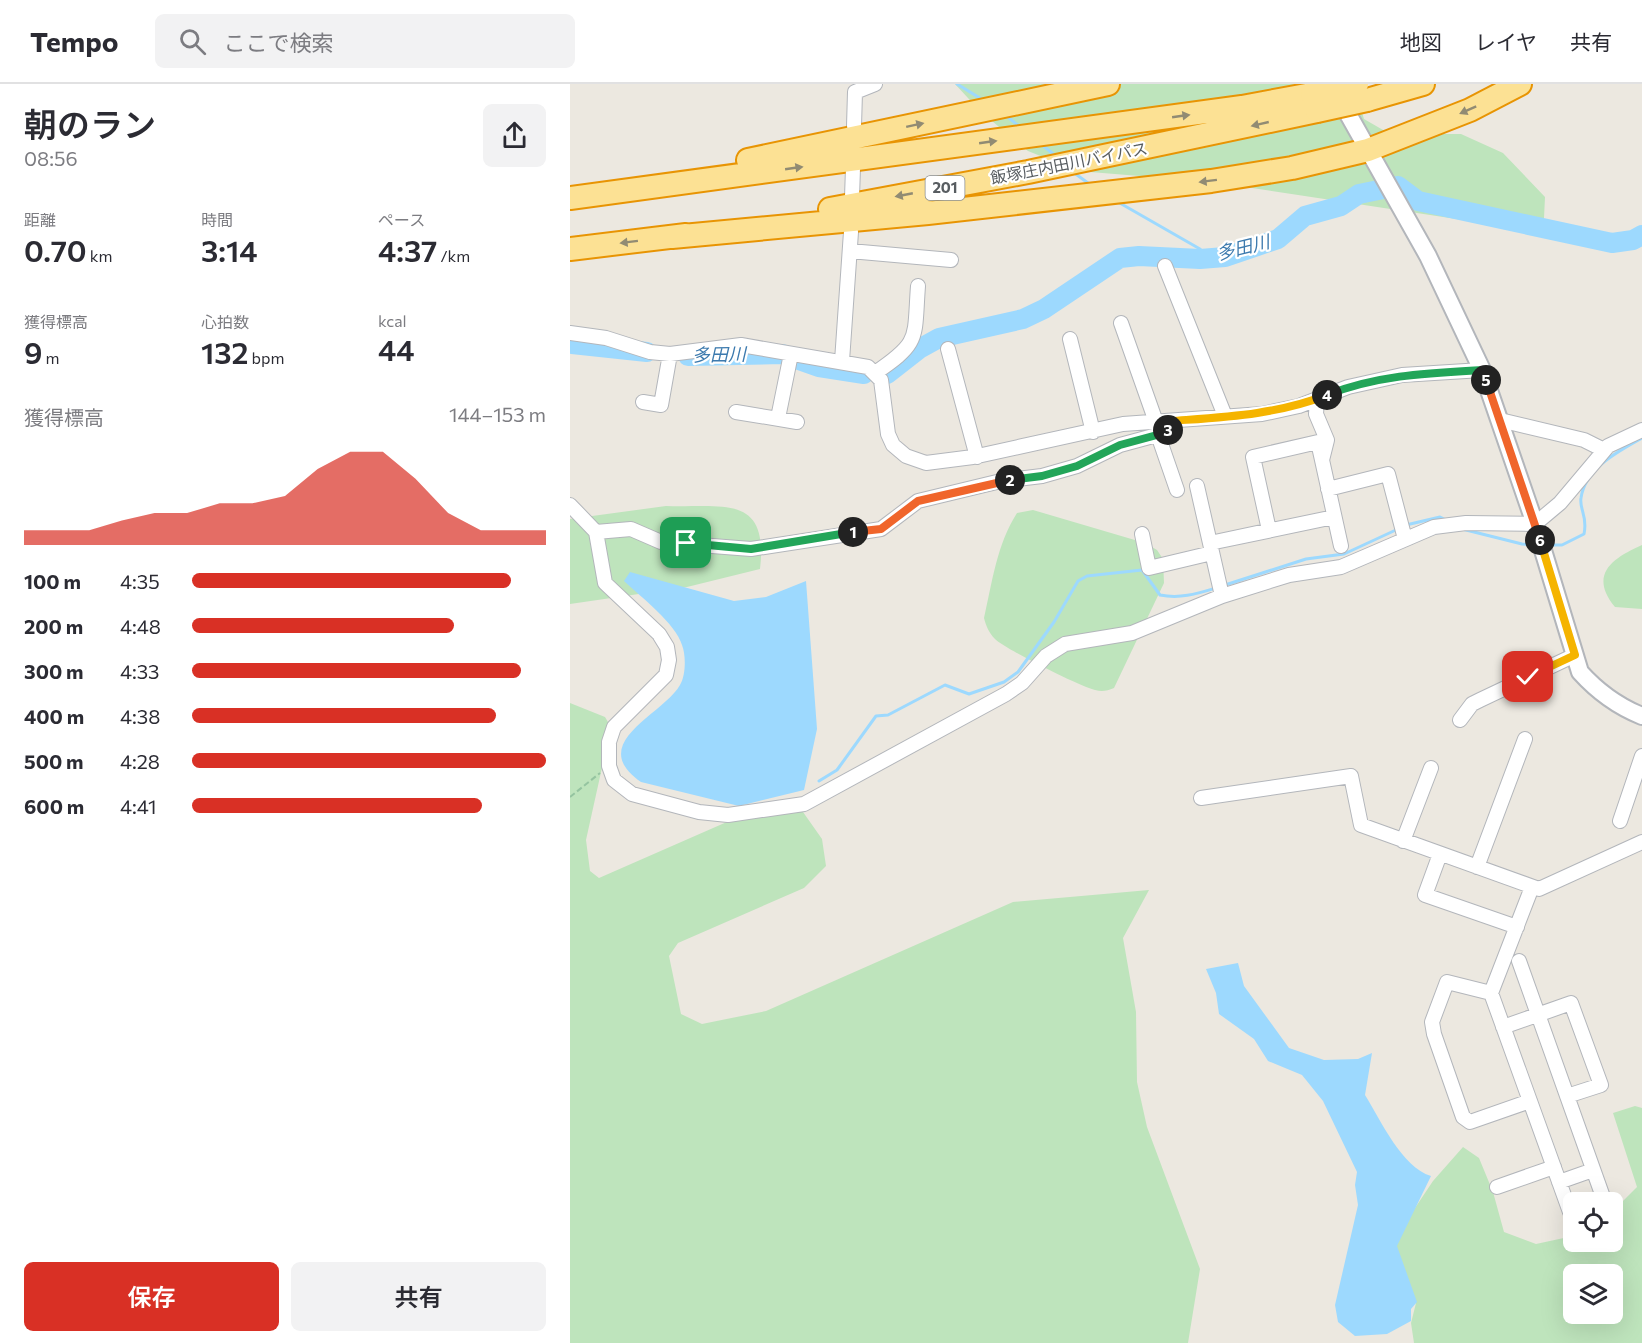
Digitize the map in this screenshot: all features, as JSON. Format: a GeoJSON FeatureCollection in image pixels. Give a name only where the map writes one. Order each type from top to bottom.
{"type":"FeatureCollection","features":[{"type":"Feature","properties":{"kind":"highway"},"geometry":{"type":"LineString","coordinates":[[570,197],[1108,84]]}},
{"type":"Feature","properties":{"kind":"highway","name":"飯塚庄内田川バイパス"},"geometry":{"type":"LineString","coordinates":[[570,197],[1423,84]]}},
{"type":"Feature","properties":{"kind":"highway"},"geometry":{"type":"LineString","coordinates":[[672,237],[940,212],[1211,181],[1292,168],[1368,150],[1470,110],[1520,84]]}},
{"type":"Feature","properties":{"kind":"highway","name":"飯塚庄内田川バイパス"},"geometry":{"type":"LineString","coordinates":[[570,249],[672,237],[1028,172],[1320,96]]}},
{"type":"Feature","properties":{"kind":"street"},"geometry":{"type":"LineString","coordinates":[[854,126],[854,88],[875,84]]}},
{"type":"Feature","properties":{"kind":"street"},"geometry":{"type":"LineString","coordinates":[[1320,96],[1368,150],[1428,256],[1482,370],[1535,524],[1580,672],[1596,689],[1623,708],[1642,716]]}},
{"type":"Feature","properties":{"kind":"street"},"geometry":{"type":"LineString","coordinates":[[852,197],[853,168]]}},
{"type":"Feature","properties":{"kind":"street"},"geometry":{"type":"LineString","coordinates":[[842,361],[851,232]]}},
{"type":"Feature","properties":{"kind":"street"},"geometry":{"type":"LineString","coordinates":[[850,251],[951,260]]}},
{"type":"Feature","properties":{"kind":"street"},"geometry":{"type":"LineString","coordinates":[[1165,266],[1225,417]]}},
{"type":"Feature","properties":{"kind":"street"},"geometry":{"type":"LineString","coordinates":[[875,373],[901,356],[914,340],[918,286]]}},
{"type":"Feature","properties":{"kind":"street"},"geometry":{"type":"LineString","coordinates":[[1121,323],[1177,490]]}},
{"type":"Feature","properties":{"kind":"street"},"geometry":{"type":"LineString","coordinates":[[570,333],[606,338],[650,352],[670,354],[741,345],[868,367],[880,380],[888,434],[893,445],[906,456],[926,463],[976,457],[1123,424],[1157,428]]}},
{"type":"Feature","properties":{"kind":"street"},"geometry":{"type":"LineString","coordinates":[[1070,339],[1093,432]]}},
{"type":"Feature","properties":{"kind":"street"},"geometry":{"type":"LineString","coordinates":[[948,349],[976,457]]}},
{"type":"Feature","properties":{"kind":"street"},"geometry":{"type":"LineString","coordinates":[[643,402],[661,405],[670,354]]}},
{"type":"Feature","properties":{"kind":"street"},"geometry":{"type":"LineString","coordinates":[[778,418],[791,354]]}},
{"type":"Feature","properties":{"kind":"street"},"geometry":{"type":"LineString","coordinates":[[596,532],[631,529],[662,542],[751,549],[881,529],[918,501],[1001,482],[1042,476],[1077,466],[1171,421],[1262,414],[1317,399],[1348,387],[1402,375],[1482,370]]}},
{"type":"Feature","properties":{"kind":"street"},"geometry":{"type":"LineString","coordinates":[[1317,399],[1316,414],[1327,440],[1322,460]]}},
{"type":"Feature","properties":{"kind":"street"},"geometry":{"type":"LineString","coordinates":[[736,412],[797,422]]}},
{"type":"Feature","properties":{"kind":"street"},"geometry":{"type":"LineString","coordinates":[[1500,420],[1584,440],[1604,450]]}},
{"type":"Feature","properties":{"kind":"street"},"geometry":{"type":"LineString","coordinates":[[570,505],[596,532],[606,583],[659,634],[668,647],[669,660],[666,675],[614,728],[609,742],[609,766],[614,780],[632,794],[699,812],[728,815],[804,804],[1006,694],[1022,683],[1046,656],[1065,644],[1132,633],[1222,596],[1289,574],[1341,567],[1434,527],[1535,524],[1560,503],[1604,450],[1642,430]]}},
{"type":"Feature","properties":{"kind":"street"},"geometry":{"type":"LineString","coordinates":[[1269,530],[1252,457],[1318,442],[1341,546]]}},
{"type":"Feature","properties":{"kind":"street"},"geometry":{"type":"LineString","coordinates":[[1328,489],[1388,474],[1405,539]]}},
{"type":"Feature","properties":{"kind":"street"},"geometry":{"type":"LineString","coordinates":[[1197,486],[1222,596]]}},
{"type":"Feature","properties":{"kind":"street"},"geometry":{"type":"LineString","coordinates":[[1142,534],[1149,568],[1269,530],[1334,517]]}},
{"type":"Feature","properties":{"kind":"street"},"geometry":{"type":"LineString","coordinates":[[1460,720],[1472,704],[1575,655]]}},
{"type":"Feature","properties":{"kind":"street"},"geometry":{"type":"LineString","coordinates":[[1477,867],[1524,739]]}},
{"type":"Feature","properties":{"kind":"street"},"geometry":{"type":"LineString","coordinates":[[1620,821],[1642,756]]}},
{"type":"Feature","properties":{"kind":"street"},"geometry":{"type":"LineString","coordinates":[[1403,841],[1431,768]]}},
{"type":"Feature","properties":{"kind":"street"},"geometry":{"type":"LineString","coordinates":[[1201,798],[1351,776],[1361,825],[1539,889],[1642,842]]}},
{"type":"Feature","properties":{"kind":"street"},"geometry":{"type":"LineString","coordinates":[[1440,854],[1425,895],[1517,927]]}},
{"type":"Feature","properties":{"kind":"street"},"geometry":{"type":"LineString","coordinates":[[1532,887],[1491,993],[1563,1193]]}},
{"type":"Feature","properties":{"kind":"street"},"geometry":{"type":"LineString","coordinates":[[1519,962],[1601,1192]]}},
{"type":"Feature","properties":{"kind":"street"},"geometry":{"type":"LineString","coordinates":[[1491,993],[1447,982],[1432,1022],[1463,1118],[1470,1122],[1530,1101]]}},
{"type":"Feature","properties":{"kind":"street"},"geometry":{"type":"LineString","coordinates":[[1503,1027],[1571,1003],[1601,1084],[1567,1096]]}},
{"type":"Feature","properties":{"kind":"street"},"geometry":{"type":"LineString","coordinates":[[1497,1187],[1554,1167]]}},
{"type":"Feature","properties":{"kind":"street"},"geometry":{"type":"LineString","coordinates":[[1559,1182],[1593,1170]]}},
{"type":"Feature","properties":{"kind":"path"},"geometry":{"type":"LineString","coordinates":[[570,797],[609,766]]}},
{"type":"Feature","properties":{"kind":"green space"},"geometry":{"type":"Polygon","coordinates":[[[955,84],[1366,84],[1359,103],[1364,119],[1390,134],[1461,134],[1503,153],[1545,197],[1544,218],[1539,224],[1496,225],[1213,182],[1078,171],[1028,151],[980,111],[955,84]]]}},
{"type":"Feature","properties":{"kind":"green space"},"geometry":{"type":"Polygon","coordinates":[[[666,506],[723,507],[749,516],[757,527],[761,545],[760,569],[687,587],[570,604],[570,519],[666,506]]]}},
{"type":"Feature","properties":{"kind":"green space"},"geometry":{"type":"Polygon","coordinates":[[[1033,510],[1145,543],[1157,550],[1163,559],[1164,583],[1114,688],[1098,691],[1060,675],[1002,644],[989,632],[984,618],[996,564],[1005,538],[1017,513],[1033,510]]]}},
{"type":"Feature","properties":{"kind":"green space"},"geometry":{"type":"Polygon","coordinates":[[[1642,545],[1642,609],[1615,607],[1607,595],[1604,576],[1614,562],[1642,545]]]}},
{"type":"Feature","properties":{"kind":"green space"},"geometry":{"type":"Polygon","coordinates":[[[570,703],[605,717],[611,727],[586,840],[590,871],[599,878],[761,807],[803,812],[822,839],[826,866],[804,888],[678,943],[669,956],[681,1014],[702,1024],[766,1011],[1013,902],[1149,890],[1123,938],[1136,1012],[1137,1082],[1147,1127],[1200,1269],[1188,1343],[570,1343],[570,703]]]}},
{"type":"Feature","properties":{"kind":"green space"},"geometry":{"type":"Polygon","coordinates":[[[1635,1106],[1642,1108],[1642,1343],[1414,1343],[1411,1323],[1416,1303],[1396,1248],[1401,1229],[1433,1181],[1463,1147],[1479,1158],[1493,1192],[1504,1232],[1536,1244],[1563,1238],[1563,1252],[1623,1252],[1623,1201],[1637,1187],[1613,1113],[1635,1106]]]}},
{"type":"Feature","properties":{"kind":"water"},"geometry":{"type":"Polygon","coordinates":[[[630,572],[734,601],[766,597],[806,581],[817,729],[804,790],[739,806],[641,782],[626,768],[621,755],[624,742],[633,730],[680,685],[685,665],[682,645],[673,628],[624,581],[630,572]]]}},
{"type":"Feature","properties":{"kind":"water"},"geometry":{"type":"Polygon","coordinates":[[[1238,963],[1244,986],[1289,1048],[1324,1060],[1358,1059],[1372,1053],[1365,1095],[1393,1142],[1411,1163],[1420,1171],[1431,1176],[1397,1246],[1417,1302],[1411,1309],[1411,1321],[1387,1334],[1355,1336],[1338,1322],[1335,1305],[1358,1205],[1355,1185],[1357,1172],[1323,1101],[1302,1075],[1268,1061],[1254,1039],[1219,1014],[1216,993],[1206,969],[1238,963]]]}},
{"type":"Feature","properties":{"kind":"waterway"},"geometry":{"type":"LineString","coordinates":[[957,84],[983,100]]}},
{"type":"Feature","properties":{"kind":"waterway"},"geometry":{"type":"LineString","coordinates":[[1004,114],[1020,127]]}},
{"type":"Feature","properties":{"kind":"waterway"},"geometry":{"type":"LineString","coordinates":[[1041,144],[1057,157]]}},
{"type":"Feature","properties":{"kind":"waterway"},"geometry":{"type":"LineString","coordinates":[[1073,172],[1092,186]]}},
{"type":"Feature","properties":{"kind":"waterway","name":"多田川"},"geometry":{"type":"LineString","coordinates":[[887,374],[919,349],[939,338],[1023,319],[1044,309],[1120,258],[1139,256],[1200,259],[1225,257],[1278,239],[1305,216],[1341,206],[1359,194],[1398,186],[1418,201],[1612,243],[1633,240],[1642,235]]}},
{"type":"Feature","properties":{"kind":"waterway"},"geometry":{"type":"LineString","coordinates":[[1118,202],[1200,249],[1209,257]]}},
{"type":"Feature","properties":{"kind":"waterway","name":"多田川"},"geometry":{"type":"LineString","coordinates":[[572,344],[647,352]]}},
{"type":"Feature","properties":{"kind":"waterway","name":"多田川"},"geometry":{"type":"LineString","coordinates":[[688,356],[782,354],[819,367],[864,374]]}},
{"type":"Feature","properties":{"kind":"waterway"},"geometry":{"type":"LineString","coordinates":[[1547,545],[1562,545],[1584,534],[1585,522],[1581,498],[1589,478],[1604,462],[1642,438]]}},
{"type":"Feature","properties":{"kind":"waterway"},"geometry":{"type":"LineString","coordinates":[[1406,525],[1440,517],[1446,520]]}},
{"type":"Feature","properties":{"kind":"waterway"},"geometry":{"type":"LineString","coordinates":[[1225,585],[1306,559],[1344,554],[1398,529]]}},
{"type":"Feature","properties":{"kind":"waterway"},"geometry":{"type":"LineString","coordinates":[[1462,529],[1534,545]]}},
{"type":"Feature","properties":{"kind":"waterway"},"geometry":{"type":"LineString","coordinates":[[819,781],[837,770],[876,716],[888,715],[945,685],[969,694],[1004,682],[1018,672],[1054,622],[1078,581],[1087,576],[1142,570],[1160,595],[1167,596],[1188,595],[1216,588]]}},
{"type":"Feature","properties":{"kind":"route"},"geometry":{"type":"LineString","coordinates":[[686,543],[751,549],[881,529],[918,501],[1001,482],[1042,476],[1077,466],[1120,445],[1168,432],[1171,421],[1262,414],[1299,406],[1348,387],[1402,375],[1482,370],[1535,524],[1575,655],[1528,677]]}}]}
